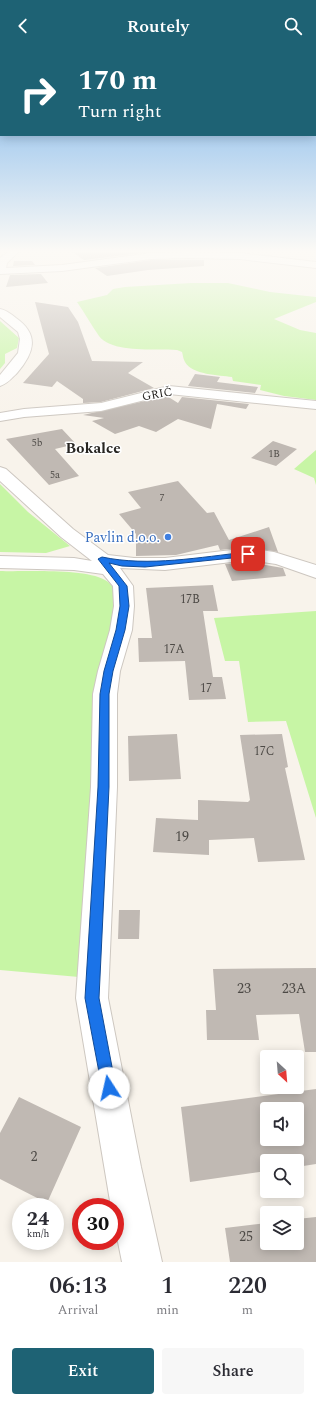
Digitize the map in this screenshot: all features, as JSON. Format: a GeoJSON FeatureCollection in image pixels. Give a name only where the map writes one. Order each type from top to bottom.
{"type":"FeatureCollection","features":[{"type":"Feature","properties":{"kind":"street"},"geometry":{"type":"LineString","coordinates":[[0,312],[20,328],[24,333],[27,343],[21,359],[0,382]]}},
{"type":"Feature","properties":{"kind":"street","name":"GRIČ"},"geometry":{"type":"LineString","coordinates":[[0,417],[31,412],[100,407],[169,390],[316,405]]}},
{"type":"Feature","properties":{"kind":"street"},"geometry":{"type":"LineString","coordinates":[[0,472],[67,533],[106,564],[123,586],[124,606],[121,630],[109,671],[105,694],[104,787],[92,998],[122,1167],[143,1256]]}},
{"type":"Feature","properties":{"kind":"street"},"geometry":{"type":"LineString","coordinates":[[0,562],[159,564],[248,554],[269,556],[293,562],[316,572]]}},
{"type":"Feature","properties":{"kind":"green space"},"geometry":{"type":"Polygon","coordinates":[[[81,308],[300,308],[274,319],[300,330],[316,333],[316,400],[284,396],[260,390],[261,385],[233,381],[232,377],[213,375],[193,370],[184,361],[182,352],[177,350],[124,348],[114,346],[99,336],[81,308]]]}},
{"type":"Feature","properties":{"kind":"green space"},"geometry":{"type":"Polygon","coordinates":[[[0,321],[19,338],[17,348],[5,354],[5,363],[0,369],[0,321]]]}},
{"type":"Feature","properties":{"kind":"green space"},"geometry":{"type":"Polygon","coordinates":[[[316,450],[316,485],[314,478],[294,469],[316,450]]]}},
{"type":"Feature","properties":{"kind":"green space"},"geometry":{"type":"Polygon","coordinates":[[[0,484],[28,512],[70,546],[46,553],[0,552],[0,484]]]}},
{"type":"Feature","properties":{"kind":"green space"},"geometry":{"type":"Polygon","coordinates":[[[0,571],[54,571],[83,574],[95,576],[105,580],[114,588],[116,607],[94,707],[91,756],[95,789],[79,977],[0,970],[0,571]]]}},
{"type":"Feature","properties":{"kind":"green space"},"geometry":{"type":"Polygon","coordinates":[[[316,611],[316,818],[286,721],[248,722],[239,661],[225,661],[214,618],[316,611]]]}},
{"type":"Feature","properties":{"kind":"building"},"geometry":{"type":"Polygon","coordinates":[[[37,308],[69,308],[78,322],[92,361],[143,362],[128,373],[154,388],[101,402],[83,403],[83,399],[57,381],[52,387],[23,383],[49,354],[37,308]]]}},
{"type":"Feature","properties":{"kind":"building"},"geometry":{"type":"Polygon","coordinates":[[[195,374],[220,377],[217,382],[258,387],[255,393],[188,386],[195,374]]]}},
{"type":"Feature","properties":{"kind":"building"},"geometry":{"type":"Polygon","coordinates":[[[167,396],[178,403],[182,397],[249,404],[246,409],[217,404],[211,429],[178,419],[156,432],[139,426],[115,434],[92,421],[104,418],[83,415],[167,396]]]}},
{"type":"Feature","properties":{"kind":"building"},"geometry":{"type":"Polygon","coordinates":[[[62,429],[76,444],[55,449],[79,476],[49,485],[6,439],[62,429]]]}},
{"type":"Feature","properties":{"kind":"building"},"geometry":{"type":"Polygon","coordinates":[[[273,441],[297,449],[276,466],[251,458],[273,441]]]}},
{"type":"Feature","properties":{"kind":"building"},"geometry":{"type":"Polygon","coordinates":[[[178,481],[207,513],[214,512],[229,540],[269,527],[278,552],[248,547],[220,550],[218,545],[176,555],[136,556],[136,534],[119,514],[141,508],[128,492],[178,481]]]}},
{"type":"Feature","properties":{"kind":"building"},"geometry":{"type":"Polygon","coordinates":[[[248,562],[283,568],[286,576],[232,581],[225,564],[248,562]]]}},
{"type":"Feature","properties":{"kind":"building"},"geometry":{"type":"Polygon","coordinates":[[[213,585],[218,611],[203,611],[213,677],[222,677],[226,699],[189,700],[185,661],[139,662],[138,638],[152,638],[146,588],[213,585]]]}},
{"type":"Feature","properties":{"kind":"building"},"geometry":{"type":"Polygon","coordinates":[[[177,734],[181,779],[129,781],[128,736],[177,734]]]}},
{"type":"Feature","properties":{"kind":"building"},"geometry":{"type":"Polygon","coordinates":[[[282,734],[288,767],[285,768],[305,860],[258,862],[254,838],[209,840],[209,855],[153,852],[156,818],[198,820],[198,800],[248,802],[250,800],[240,735],[282,734]]]}},
{"type":"Feature","properties":{"kind":"building"},"geometry":{"type":"Polygon","coordinates":[[[119,910],[140,910],[139,939],[118,939],[119,910]]]}},
{"type":"Feature","properties":{"kind":"building"},"geometry":{"type":"Polygon","coordinates":[[[316,968],[316,1052],[305,1052],[299,1014],[256,1015],[259,1040],[207,1040],[206,1010],[216,1010],[213,969],[316,968]]]}},
{"type":"Feature","properties":{"kind":"building"},"geometry":{"type":"Polygon","coordinates":[[[316,1089],[316,1164],[304,1166],[304,1154],[260,1154],[260,1172],[190,1182],[181,1107],[278,1094],[304,1094],[304,1091],[316,1089]]]}},
{"type":"Feature","properties":{"kind":"building"},"geometry":{"type":"Polygon","coordinates":[[[19,1097],[81,1127],[49,1198],[37,1198],[0,1179],[0,1133],[19,1097]]]}},
{"type":"Feature","properties":{"kind":"building"},"geometry":{"type":"Polygon","coordinates":[[[316,1217],[316,1262],[230,1262],[225,1228],[260,1224],[260,1250],[304,1250],[304,1218],[316,1217]]]}},
{"type":"Feature","properties":{"kind":"place","name":"Pavlin d.o.o."},"geometry":{"type":"Point","coordinates":[168,537]}},
{"type":"Feature","properties":{"kind":"district","name":"Bokalce"},"geometry":{"type":"Point","coordinates":[93,448]}},
{"type":"Feature","properties":{"kind":"route"},"geometry":{"type":"LineString","coordinates":[[109,1088],[92,998],[104,787],[105,694],[109,671],[121,630],[124,606],[123,586],[102,559],[122,564],[145,565],[166,564],[219,556],[248,554]]}}]}
